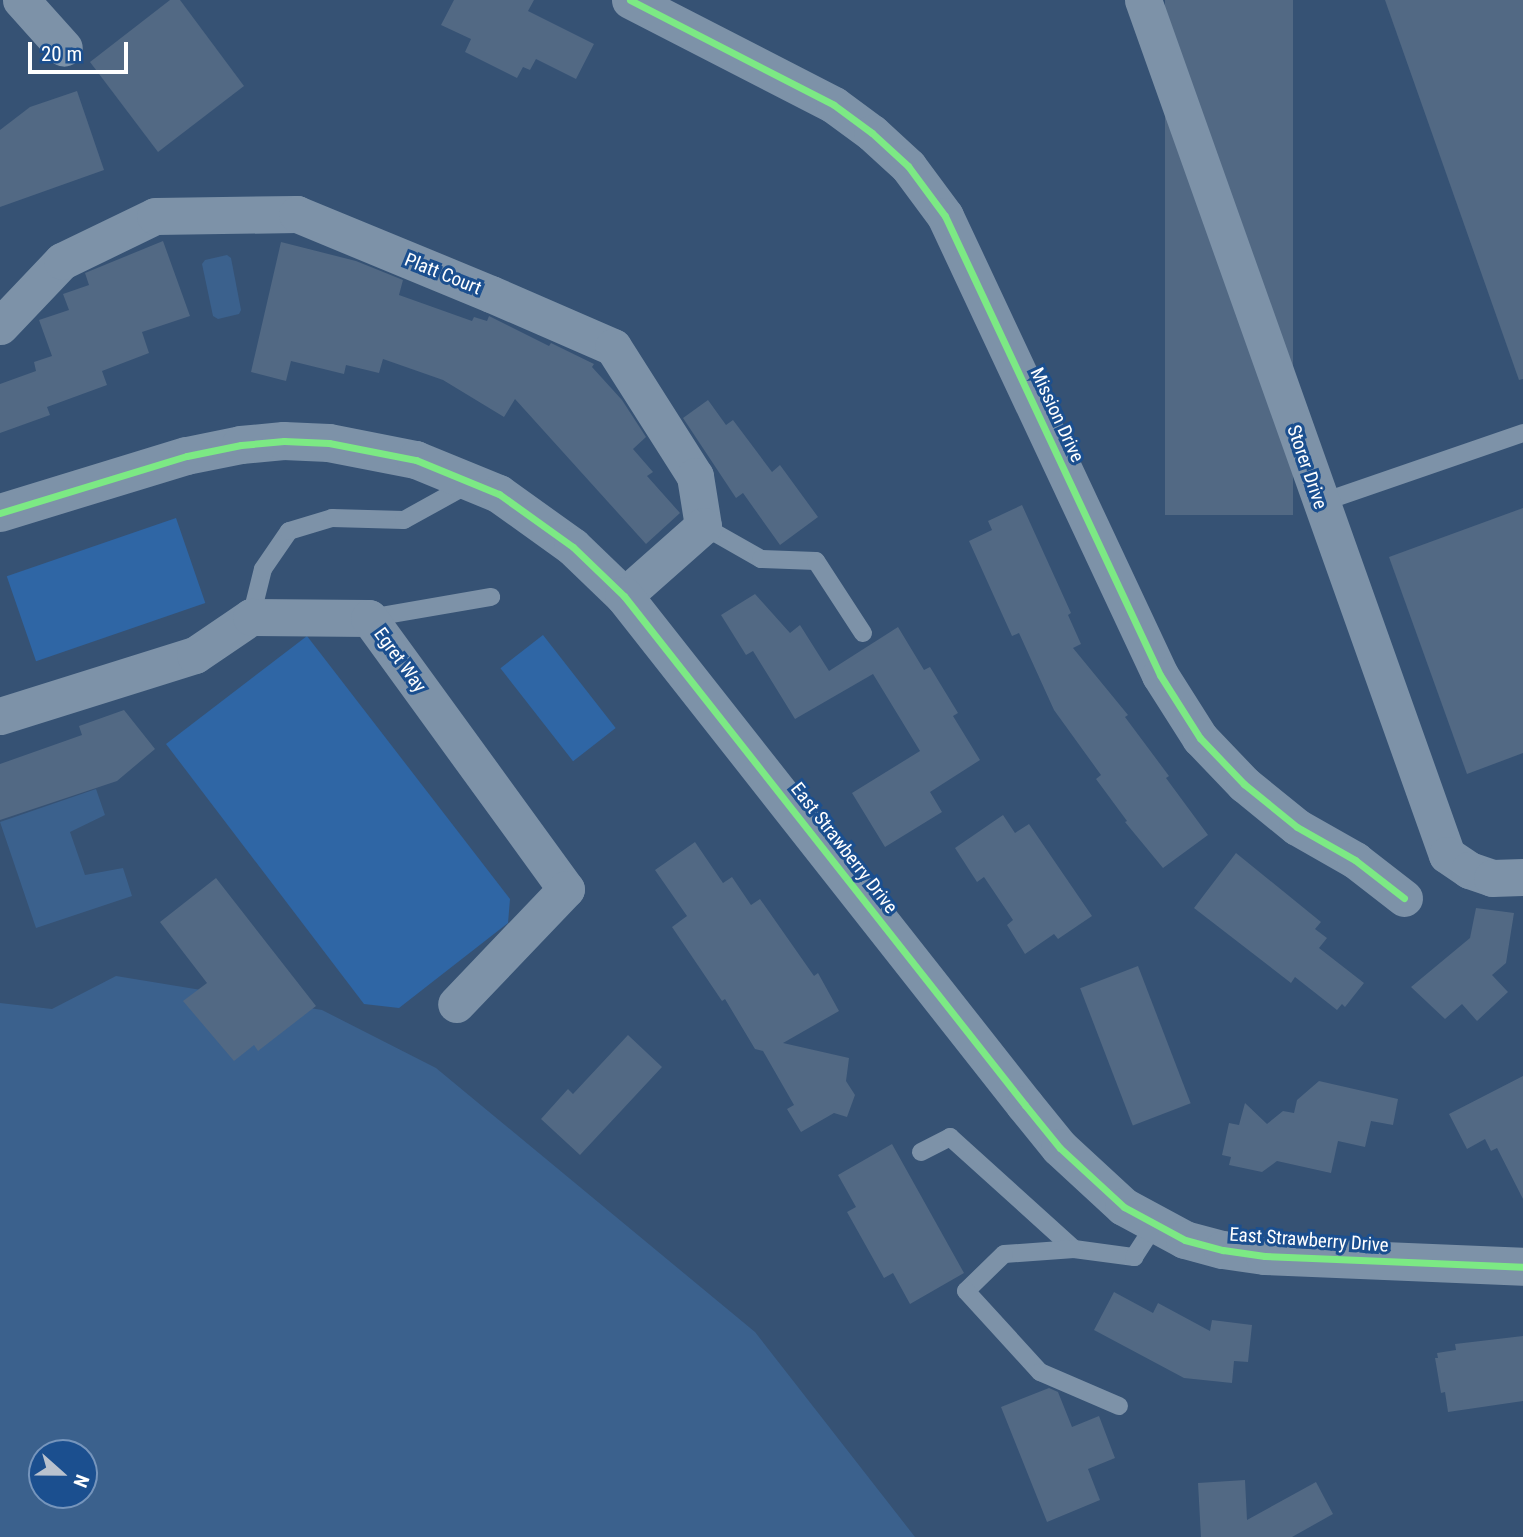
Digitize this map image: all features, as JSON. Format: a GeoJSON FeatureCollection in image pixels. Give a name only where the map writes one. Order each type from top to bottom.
{"type":"FeatureCollection","features":[{"type":"Feature","properties":{"kind":"street"},"geometry":{"type":"LineString","coordinates":[[21,0],[64,48]]}},
{"type":"Feature","properties":{"kind":"street","name":"Mission Drive"},"geometry":{"type":"LineString","coordinates":[[630,0],[834,105],[872,133],[908,166],[945,216],[1160,675],[1200,738],[1244,784],[1297,827],[1355,860],[1404,898]]}},
{"type":"Feature","properties":{"kind":"street","name":"Storer Drive"},"geometry":{"type":"LineString","coordinates":[[1143,0],[1447,855],[1469,870],[1492,878],[1523,877]]}},
{"type":"Feature","properties":{"kind":"street","name":"Platt Court"},"geometry":{"type":"LineString","coordinates":[[0,326],[62,261],[155,216],[296,214],[613,347],[695,476],[703,526]]}},
{"type":"Feature","properties":{"kind":"street","name":"East Strawberry Drive"},"geometry":{"type":"LineString","coordinates":[[0,513],[140,469],[241,445],[284,441],[329,443],[416,460],[499,494],[573,547],[624,596],[1060,1148],[1124,1207],[1185,1240],[1265,1256],[1523,1267]]}},
{"type":"Feature","properties":{"kind":"street"},"geometry":{"type":"LineString","coordinates":[[624,596],[703,526]]}},
{"type":"Feature","properties":{"kind":"street"},"geometry":{"type":"LineString","coordinates":[[0,716],[195,655],[251,617]]}},
{"type":"Feature","properties":{"kind":"street","name":"Egret Way"},"geometry":{"type":"LineString","coordinates":[[251,617],[369,618],[566,889],[456,1004]]}},
{"type":"Feature","properties":{"kind":"lane"},"geometry":{"type":"LineString","coordinates":[[1320,503],[1523,433]]}},
{"type":"Feature","properties":{"kind":"lane"},"geometry":{"type":"LineString","coordinates":[[251,617],[263,569],[289,531],[331,518],[404,520],[472,481]]}},
{"type":"Feature","properties":{"kind":"lane"},"geometry":{"type":"LineString","coordinates":[[703,526],[761,559],[816,562],[863,633]]}},
{"type":"Feature","properties":{"kind":"lane"},"geometry":{"type":"LineString","coordinates":[[369,618],[491,597]]}},
{"type":"Feature","properties":{"kind":"lane"},"geometry":{"type":"LineString","coordinates":[[921,1152],[950,1137],[1074,1250]]}},
{"type":"Feature","properties":{"kind":"lane"},"geometry":{"type":"LineString","coordinates":[[1119,1406],[1040,1372],[966,1291],[1004,1254],[1074,1250],[1134,1257],[1155,1226]]}},
{"type":"Feature","properties":{"kind":"shaded area"},"geometry":{"type":"Polygon","coordinates":[[[227,255],[231,258],[241,310],[239,314],[218,319],[213,316],[202,264],[205,260],[227,255]]]}},
{"type":"Feature","properties":{"kind":"shaded area"},"geometry":{"type":"Polygon","coordinates":[[[176,518],[205,603],[36,661],[7,576],[176,518]]]}},
{"type":"Feature","properties":{"kind":"shaded area"},"geometry":{"type":"Polygon","coordinates":[[[543,635],[616,728],[573,761],[500,668],[543,635]]]}},
{"type":"Feature","properties":{"kind":"shaded area"},"geometry":{"type":"Polygon","coordinates":[[[307,636],[510,899],[508,923],[399,1008],[364,1004],[166,744],[307,636]]]}},
{"type":"Feature","properties":{"kind":"shaded area"},"geometry":{"type":"Polygon","coordinates":[[[96,789],[105,815],[70,832],[85,875],[123,868],[132,896],[36,928],[0,822],[96,789]]]}},
{"type":"Feature","properties":{"kind":"shaded area"},"geometry":{"type":"Polygon","coordinates":[[[116,976],[322,1010],[436,1068],[755,1332],[915,1537],[0,1537],[0,1003],[52,1009],[116,976]]]}},
{"type":"Feature","properties":{"kind":"building"},"geometry":{"type":"Polygon","coordinates":[[[170,0],[180,0],[244,86],[158,152],[90,62],[170,0]]]}},
{"type":"Feature","properties":{"kind":"building"},"geometry":{"type":"Polygon","coordinates":[[[454,0],[534,0],[528,11],[594,44],[576,79],[536,59],[530,70],[523,67],[517,78],[465,52],[471,39],[441,25],[454,0]]]}},
{"type":"Feature","properties":{"kind":"building"},"geometry":{"type":"Polygon","coordinates":[[[1165,0],[1293,0],[1293,515],[1165,515],[1165,0]]]}},
{"type":"Feature","properties":{"kind":"building"},"geometry":{"type":"Polygon","coordinates":[[[1385,0],[1523,0],[1523,379],[1519,380],[1385,0]]]}},
{"type":"Feature","properties":{"kind":"building"},"geometry":{"type":"Polygon","coordinates":[[[77,91],[104,170],[0,207],[0,130],[30,107],[77,91]]]}},
{"type":"Feature","properties":{"kind":"building"},"geometry":{"type":"Polygon","coordinates":[[[163,241],[190,316],[142,332],[149,353],[102,371],[107,385],[47,407],[50,415],[0,433],[0,384],[36,371],[34,362],[52,356],[39,320],[69,310],[63,294],[89,285],[85,273],[163,241]]]}},
{"type":"Feature","properties":{"kind":"building"},"geometry":{"type":"Polygon","coordinates":[[[281,242],[356,261],[403,280],[399,295],[472,321],[474,317],[487,321],[489,316],[549,346],[551,343],[594,364],[592,367],[622,400],[646,437],[633,449],[653,472],[647,476],[680,513],[646,544],[515,399],[504,417],[443,380],[383,359],[379,373],[346,365],[344,374],[291,361],[286,381],[251,372],[281,242]]]}},
{"type":"Feature","properties":{"kind":"building"},"geometry":{"type":"Polygon","coordinates":[[[708,400],[726,425],[733,420],[772,472],[780,465],[818,517],[780,545],[743,493],[736,498],[683,418],[708,400]]]}},
{"type":"Feature","properties":{"kind":"building"},"geometry":{"type":"Polygon","coordinates":[[[1022,505],[1071,613],[1068,615],[1081,644],[1073,648],[1128,715],[1125,717],[1208,835],[1163,868],[1125,822],[1127,821],[1096,779],[1101,775],[1054,710],[1019,633],[1012,636],[969,541],[992,530],[988,521],[1022,505]]]}},
{"type":"Feature","properties":{"kind":"building"},"geometry":{"type":"Polygon","coordinates":[[[1523,508],[1523,753],[1467,774],[1389,557],[1523,508]]]}},
{"type":"Feature","properties":{"kind":"building"},"geometry":{"type":"Polygon","coordinates":[[[755,594],[790,633],[800,625],[829,671],[898,627],[924,670],[930,667],[958,713],[953,716],[980,760],[930,792],[942,812],[885,847],[852,793],[920,751],[873,674],[795,719],[753,651],[746,655],[721,615],[755,594]]]}},
{"type":"Feature","properties":{"kind":"building"},"geometry":{"type":"Polygon","coordinates":[[[124,710],[155,749],[117,781],[0,820],[0,764],[82,735],[79,726],[124,710]]]}},
{"type":"Feature","properties":{"kind":"building"},"geometry":{"type":"Polygon","coordinates":[[[1003,815],[1015,833],[1029,824],[1092,916],[1058,939],[1054,934],[1025,954],[1007,925],[1013,920],[984,877],[977,882],[955,848],[1003,815]]]}},
{"type":"Feature","properties":{"kind":"building"},"geometry":{"type":"Polygon","coordinates":[[[695,842],[723,883],[732,877],[751,905],[760,899],[814,976],[818,973],[839,1011],[783,1043],[849,1058],[846,1081],[855,1095],[847,1117],[834,1113],[801,1132],[787,1109],[794,1105],[763,1051],[755,1049],[725,999],[722,1001],[672,927],[687,916],[655,870],[695,842]]]}},
{"type":"Feature","properties":{"kind":"building"},"geometry":{"type":"Polygon","coordinates":[[[1236,853],[1321,922],[1315,929],[1327,938],[1319,948],[1364,983],[1345,1007],[1342,1004],[1337,1010],[1295,977],[1291,983],[1194,908],[1236,853]]]}},
{"type":"Feature","properties":{"kind":"building"},"geometry":{"type":"Polygon","coordinates":[[[216,878],[316,1006],[258,1051],[254,1045],[234,1061],[183,1001],[207,983],[160,922],[216,878]]]}},
{"type":"Feature","properties":{"kind":"building"},"geometry":{"type":"Polygon","coordinates":[[[1476,908],[1514,913],[1506,963],[1492,975],[1508,992],[1477,1021],[1462,1004],[1445,1019],[1411,987],[1470,938],[1476,908]]]}},
{"type":"Feature","properties":{"kind":"building"},"geometry":{"type":"Polygon","coordinates":[[[1138,966],[1191,1103],[1133,1125],[1080,988],[1138,966]]]}},
{"type":"Feature","properties":{"kind":"building"},"geometry":{"type":"Polygon","coordinates":[[[628,1035],[662,1067],[580,1155],[541,1119],[568,1089],[573,1094],[628,1035]]]}},
{"type":"Feature","properties":{"kind":"building"},"geometry":{"type":"Polygon","coordinates":[[[1523,1076],[1523,1199],[1497,1148],[1491,1151],[1485,1139],[1467,1149],[1449,1114],[1523,1076]]]}},
{"type":"Feature","properties":{"kind":"building"},"geometry":{"type":"Polygon","coordinates":[[[1319,1081],[1398,1099],[1393,1125],[1371,1121],[1365,1147],[1338,1141],[1331,1173],[1277,1161],[1262,1172],[1229,1165],[1231,1157],[1222,1155],[1229,1123],[1239,1125],[1245,1103],[1267,1124],[1283,1111],[1294,1113],[1297,1100],[1319,1081]]]}},
{"type":"Feature","properties":{"kind":"building"},"geometry":{"type":"Polygon","coordinates":[[[892,1144],[964,1273],[910,1304],[893,1273],[884,1278],[847,1212],[856,1207],[838,1175],[892,1144]]]}},
{"type":"Feature","properties":{"kind":"building"},"geometry":{"type":"Polygon","coordinates":[[[1114,1292],[1153,1313],[1158,1303],[1210,1331],[1212,1320],[1252,1325],[1248,1362],[1234,1361],[1232,1383],[1184,1378],[1094,1330],[1114,1292]]]}},
{"type":"Feature","properties":{"kind":"building"},"geometry":{"type":"Polygon","coordinates":[[[1523,1336],[1523,1401],[1448,1412],[1445,1392],[1441,1393],[1435,1358],[1438,1358],[1437,1353],[1456,1350],[1455,1344],[1523,1336]]]}},
{"type":"Feature","properties":{"kind":"building"},"geometry":{"type":"Polygon","coordinates":[[[1049,1388],[1058,1392],[1072,1427],[1099,1416],[1115,1458],[1088,1469],[1100,1500],[1047,1522],[1001,1407],[1049,1388]]]}},
{"type":"Feature","properties":{"kind":"building"},"geometry":{"type":"Polygon","coordinates":[[[1245,1480],[1247,1520],[1316,1482],[1333,1514],[1292,1537],[1201,1537],[1198,1483],[1245,1480]]]}},
{"type":"Feature","properties":{"kind":"cycle path"},"geometry":{"type":"LineString","coordinates":[[630,0],[834,105],[872,133],[908,166],[945,216],[1160,675],[1200,738],[1244,784],[1297,827],[1355,860],[1404,898]]}},
{"type":"Feature","properties":{"kind":"cycle path"},"geometry":{"type":"LineString","coordinates":[[0,513],[187,456],[241,445],[284,441],[329,443],[416,460],[499,494],[573,547],[624,596],[1060,1148],[1124,1207],[1185,1240],[1223,1250],[1265,1256],[1523,1267]]}}]}
